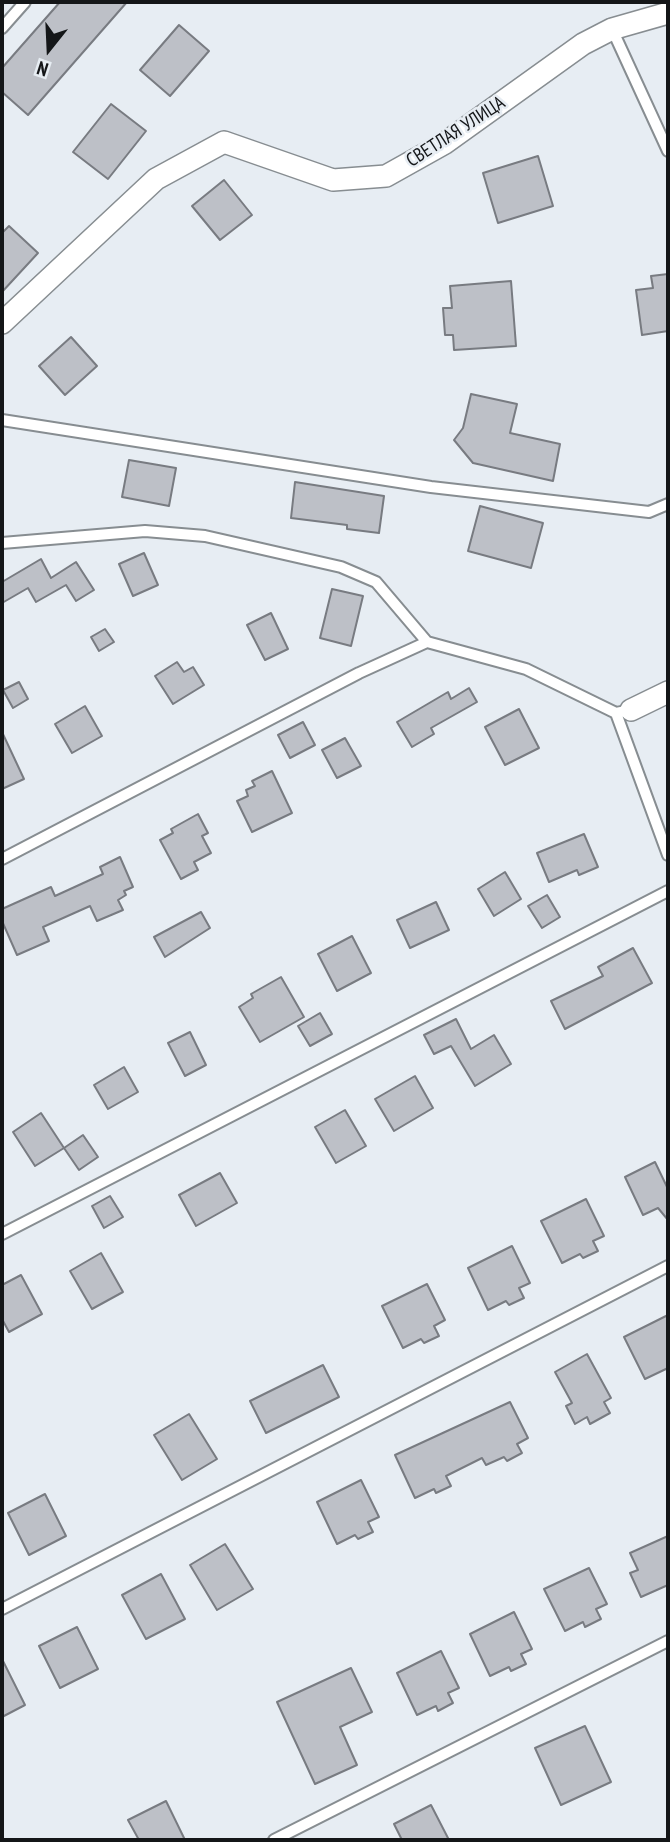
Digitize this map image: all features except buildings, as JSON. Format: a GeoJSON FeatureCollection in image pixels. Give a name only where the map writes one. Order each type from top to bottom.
{"type":"FeatureCollection","features":[{"type":"Feature","properties":{"kind":"street","name":"СВЕТЛАЯ УЛИЦА"},"geometry":{"type":"LineString","coordinates":[[2,323],[156,179],[224,142],[334,180],[386,176],[444,143],[583,44],[612,29],[668,13]]}},
{"type":"Feature","properties":{"kind":"street"},"geometry":{"type":"LineString","coordinates":[[623,712],[668,692]]}},
{"type":"Feature","properties":{"kind":"lane"},"geometry":{"type":"LineString","coordinates":[[2,28],[25,2]]}},
{"type":"Feature","properties":{"kind":"lane"},"geometry":{"type":"LineString","coordinates":[[612,29],[668,151]]}},
{"type":"Feature","properties":{"kind":"lane"},"geometry":{"type":"LineString","coordinates":[[2,419],[431,487],[649,512],[668,504]]}},
{"type":"Feature","properties":{"kind":"lane"},"geometry":{"type":"LineString","coordinates":[[2,543],[145,531],[205,536],[341,567],[376,582],[426,642],[526,668],[623,712],[668,855]]}},
{"type":"Feature","properties":{"kind":"lane"},"geometry":{"type":"LineString","coordinates":[[2,859],[359,673],[426,642]]}},
{"type":"Feature","properties":{"kind":"lane"},"geometry":{"type":"LineString","coordinates":[[2,1234],[668,891]]}},
{"type":"Feature","properties":{"kind":"lane"},"geometry":{"type":"LineString","coordinates":[[2,1609],[668,1266]]}},
{"type":"Feature","properties":{"kind":"lane"},"geometry":{"type":"LineString","coordinates":[[274,1840],[668,1641]]}}]}
